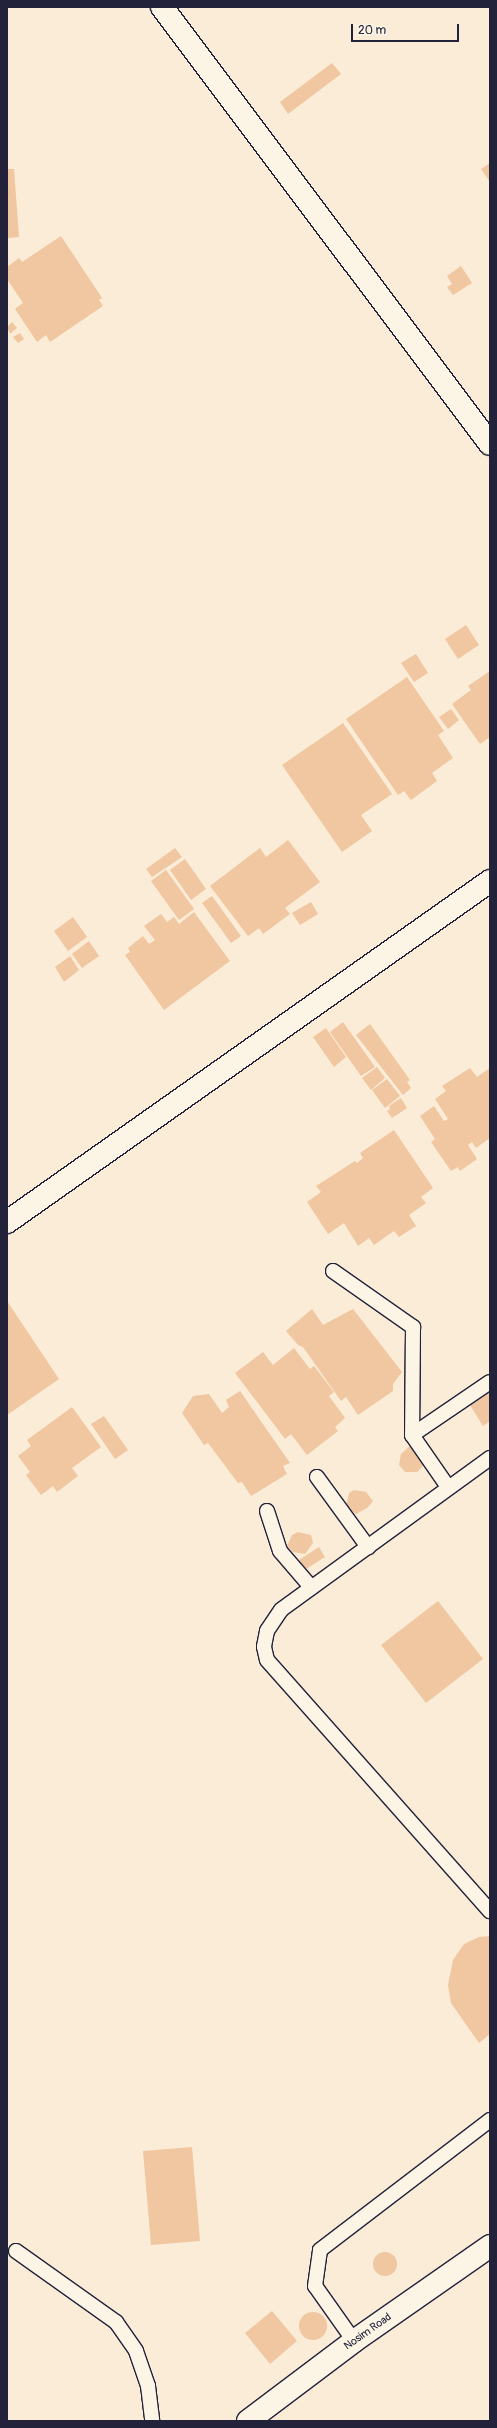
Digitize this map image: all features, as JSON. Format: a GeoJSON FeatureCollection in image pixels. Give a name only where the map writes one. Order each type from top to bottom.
{"type":"FeatureCollection","features":[{"type":"Feature","properties":{"kind":"street"},"geometry":{"type":"LineString","coordinates":[[162,7],[490,444]]}},
{"type":"Feature","properties":{"kind":"street"},"geometry":{"type":"LineString","coordinates":[[7,1222],[490,881]]}},
{"type":"Feature","properties":{"kind":"street","name":"Nosim Road"},"geometry":{"type":"LineString","coordinates":[[248,2421],[354,2341],[490,2246]]}},
{"type":"Feature","properties":{"kind":"lane"},"geometry":{"type":"LineString","coordinates":[[334,1271],[413,1327],[412,1434],[448,1487]]}},
{"type":"Feature","properties":{"kind":"lane"},"geometry":{"type":"LineString","coordinates":[[412,1434],[490,1382]]}},
{"type":"Feature","properties":{"kind":"lane"},"geometry":{"type":"LineString","coordinates":[[490,1458],[448,1487],[281,1610],[272,1620],[267,1631],[264,1647],[266,1660],[490,1911]]}},
{"type":"Feature","properties":{"kind":"lane"},"geometry":{"type":"LineString","coordinates":[[317,1477],[368,1547]]}},
{"type":"Feature","properties":{"kind":"lane"},"geometry":{"type":"LineString","coordinates":[[267,1511],[280,1551],[311,1587]]}},
{"type":"Feature","properties":{"kind":"lane"},"geometry":{"type":"LineString","coordinates":[[354,2341],[315,2286],[320,2250],[490,2120]]}},
{"type":"Feature","properties":{"kind":"lane"},"geometry":{"type":"LineString","coordinates":[[16,2251],[116,2322],[136,2351],[148,2386],[152,2421]]}},
{"type":"Feature","properties":{"kind":"building"},"geometry":{"type":"Polygon","coordinates":[[[332,63],[341,74],[288,114],[280,102],[332,63]]]}},
{"type":"Feature","properties":{"kind":"building"},"geometry":{"type":"Polygon","coordinates":[[[490,163],[490,182],[481,169],[490,163]]]}},
{"type":"Feature","properties":{"kind":"building"},"geometry":{"type":"Polygon","coordinates":[[[7,169],[14,169],[19,237],[7,238],[7,169]]]}},
{"type":"Feature","properties":{"kind":"building"},"geometry":{"type":"Polygon","coordinates":[[[61,236],[102,298],[99,300],[103,306],[50,342],[46,335],[37,342],[15,309],[23,303],[7,279],[7,267],[19,258],[22,262],[61,236]]]}},
{"type":"Feature","properties":{"kind":"building"},"geometry":{"type":"Polygon","coordinates":[[[461,266],[472,283],[453,295],[447,287],[452,284],[447,276],[461,266]]]}},
{"type":"Feature","properties":{"kind":"building"},"geometry":{"type":"Polygon","coordinates":[[[12,322],[17,328],[10,334],[7,327],[12,322]]]}},
{"type":"Feature","properties":{"kind":"building"},"geometry":{"type":"Polygon","coordinates":[[[20,333],[24,339],[18,343],[13,337],[20,333]]]}},
{"type":"Feature","properties":{"kind":"building"},"geometry":{"type":"Polygon","coordinates":[[[466,625],[479,645],[458,659],[445,639],[466,625]]]}},
{"type":"Feature","properties":{"kind":"building"},"geometry":{"type":"Polygon","coordinates":[[[416,654],[428,673],[414,682],[401,663],[416,654]]]}},
{"type":"Feature","properties":{"kind":"building"},"geometry":{"type":"Polygon","coordinates":[[[490,671],[490,737],[480,744],[452,704],[471,690],[468,686],[490,671]]]}},
{"type":"Feature","properties":{"kind":"building"},"geometry":{"type":"Polygon","coordinates":[[[407,677],[444,731],[438,735],[453,758],[432,773],[437,781],[411,800],[404,791],[398,795],[346,719],[407,677]]]}},
{"type":"Feature","properties":{"kind":"building"},"geometry":{"type":"Polygon","coordinates":[[[451,709],[459,720],[448,729],[439,717],[451,709]]]}},
{"type":"Feature","properties":{"kind":"building"},"geometry":{"type":"Polygon","coordinates":[[[343,723],[392,794],[361,815],[372,831],[342,852],[282,765],[343,723]]]}},
{"type":"Feature","properties":{"kind":"building"},"geometry":{"type":"Polygon","coordinates":[[[288,840],[320,882],[285,908],[290,914],[263,934],[259,928],[248,936],[210,886],[260,848],[266,857],[288,840]]]}},
{"type":"Feature","properties":{"kind":"building"},"geometry":{"type":"Polygon","coordinates":[[[175,848],[182,857],[152,877],[146,869],[175,848]]]}},
{"type":"Feature","properties":{"kind":"building"},"geometry":{"type":"Polygon","coordinates":[[[185,859],[206,889],[191,900],[170,870],[185,859]]]}},
{"type":"Feature","properties":{"kind":"building"},"geometry":{"type":"Polygon","coordinates":[[[166,870],[194,909],[179,920],[151,881],[166,870]]]}},
{"type":"Feature","properties":{"kind":"building"},"geometry":{"type":"Polygon","coordinates":[[[212,896],[241,936],[231,943],[202,903],[212,896]]]}},
{"type":"Feature","properties":{"kind":"building"},"geometry":{"type":"Polygon","coordinates":[[[311,902],[318,914],[300,925],[292,913],[311,902]]]}},
{"type":"Feature","properties":{"kind":"building"},"geometry":{"type":"Polygon","coordinates":[[[194,912],[230,961],[164,1010],[125,955],[130,952],[128,948],[143,936],[149,944],[155,940],[144,926],[161,914],[167,922],[174,917],[179,924],[194,912]]]}},
{"type":"Feature","properties":{"kind":"building"},"geometry":{"type":"Polygon","coordinates":[[[73,917],[87,937],[68,951],[54,931],[73,917]]]}},
{"type":"Feature","properties":{"kind":"building"},"geometry":{"type":"Polygon","coordinates":[[[89,941],[99,956],[82,968],[72,954],[89,941]]]}},
{"type":"Feature","properties":{"kind":"building"},"geometry":{"type":"Polygon","coordinates":[[[70,956],[79,970],[64,982],[55,967],[70,956]]]}},
{"type":"Feature","properties":{"kind":"building"},"geometry":{"type":"Polygon","coordinates":[[[343,1022],[375,1067],[361,1076],[330,1032],[343,1022]]]}},
{"type":"Feature","properties":{"kind":"building"},"geometry":{"type":"Polygon","coordinates":[[[370,1024],[410,1080],[407,1082],[411,1088],[403,1095],[356,1035],[370,1024]]]}},
{"type":"Feature","properties":{"kind":"building"},"geometry":{"type":"Polygon","coordinates":[[[326,1028],[346,1057],[334,1067],[313,1037],[326,1028]]]}},
{"type":"Feature","properties":{"kind":"building"},"geometry":{"type":"Polygon","coordinates":[[[377,1067],[385,1078],[371,1090],[362,1078],[377,1067]]]}},
{"type":"Feature","properties":{"kind":"building"},"geometry":{"type":"Polygon","coordinates":[[[470,1068],[477,1077],[490,1068],[490,1138],[476,1148],[472,1142],[468,1145],[477,1159],[460,1171],[458,1167],[451,1171],[431,1142],[435,1139],[420,1116],[434,1106],[444,1121],[448,1119],[435,1099],[446,1091],[442,1086],[470,1068]]]}},
{"type":"Feature","properties":{"kind":"building"},"geometry":{"type":"Polygon","coordinates":[[[387,1079],[400,1096],[385,1108],[372,1090],[387,1079]]]}},
{"type":"Feature","properties":{"kind":"building"},"geometry":{"type":"Polygon","coordinates":[[[401,1098],[407,1108],[392,1118],[387,1111],[390,1109],[389,1106],[401,1098]]]}},
{"type":"Feature","properties":{"kind":"building"},"geometry":{"type":"Polygon","coordinates":[[[394,1130],[433,1188],[421,1197],[426,1203],[409,1215],[416,1226],[399,1237],[394,1231],[374,1245],[369,1238],[358,1246],[344,1223],[328,1234],[307,1202],[321,1192],[316,1186],[355,1161],[357,1163],[363,1158],[360,1153],[394,1130]]]}},
{"type":"Feature","properties":{"kind":"building"},"geometry":{"type":"Polygon","coordinates":[[[7,1301],[59,1379],[7,1415],[7,1301]]]}},
{"type":"Feature","properties":{"kind":"building"},"geometry":{"type":"Polygon","coordinates":[[[312,1309],[323,1325],[353,1309],[402,1372],[393,1384],[393,1391],[358,1415],[346,1397],[341,1401],[303,1347],[298,1345],[286,1331],[312,1309]]]}},
{"type":"Feature","properties":{"kind":"building"},"geometry":{"type":"Polygon","coordinates":[[[294,1348],[310,1369],[314,1366],[334,1392],[329,1396],[345,1418],[335,1427],[338,1431],[307,1455],[291,1434],[285,1439],[235,1373],[263,1352],[273,1365],[294,1348]]]}},
{"type":"Feature","properties":{"kind":"building"},"geometry":{"type":"Polygon","coordinates":[[[240,1391],[290,1463],[283,1466],[287,1474],[251,1496],[242,1482],[238,1483],[208,1443],[204,1445],[182,1413],[193,1396],[209,1394],[222,1413],[229,1407],[226,1400],[240,1391]]]}},
{"type":"Feature","properties":{"kind":"building"},"geometry":{"type":"Polygon","coordinates":[[[490,1391],[490,1421],[483,1426],[470,1405],[490,1391]]]}},
{"type":"Feature","properties":{"kind":"building"},"geometry":{"type":"Polygon","coordinates":[[[72,1407],[101,1447],[72,1468],[78,1476],[57,1492],[53,1486],[41,1495],[26,1475],[30,1472],[18,1456],[31,1446],[27,1440],[72,1407]]]}},
{"type":"Feature","properties":{"kind":"building"},"geometry":{"type":"Polygon","coordinates":[[[104,1416],[128,1450],[115,1459],[91,1424],[104,1416]]]}},
{"type":"Feature","properties":{"kind":"building"},"geometry":{"type":"Polygon","coordinates":[[[411,1445],[424,1456],[423,1466],[417,1472],[405,1472],[399,1465],[401,1454],[411,1445]]]}},
{"type":"Feature","properties":{"kind":"building"},"geometry":{"type":"Polygon","coordinates":[[[354,1490],[366,1492],[373,1501],[367,1508],[356,1514],[346,1507],[349,1493],[354,1490]]]}},
{"type":"Feature","properties":{"kind":"building"},"geometry":{"type":"Polygon","coordinates":[[[298,1532],[311,1535],[313,1543],[305,1554],[293,1552],[287,1546],[292,1535],[298,1532]]]}},
{"type":"Feature","properties":{"kind":"building"},"geometry":{"type":"Polygon","coordinates":[[[319,1547],[325,1557],[306,1569],[299,1560],[319,1547]]]}},
{"type":"Feature","properties":{"kind":"building"},"geometry":{"type":"Polygon","coordinates":[[[438,1601],[483,1659],[426,1703],[381,1645],[438,1601]]]}},
{"type":"Feature","properties":{"kind":"building"},"geometry":{"type":"Polygon","coordinates":[[[490,1936],[490,2034],[479,2043],[451,2003],[448,1985],[453,1960],[464,1944],[479,1937],[490,1936]]]}},
{"type":"Feature","properties":{"kind":"building"},"geometry":{"type":"Polygon","coordinates":[[[192,2147],[200,2241],[151,2245],[143,2151],[192,2147]]]}},
{"type":"Feature","properties":{"kind":"building"},"geometry":{"type":"Polygon","coordinates":[[[385,2252],[394,2255],[397,2264],[394,2273],[385,2276],[376,2273],[373,2264],[376,2255],[385,2252]]]}},
{"type":"Feature","properties":{"kind":"building"},"geometry":{"type":"Polygon","coordinates":[[[272,2311],[297,2341],[270,2364],[245,2333],[272,2311]]]}},
{"type":"Feature","properties":{"kind":"building"},"geometry":{"type":"Polygon","coordinates":[[[313,2312],[323,2316],[327,2326],[323,2336],[313,2340],[303,2336],[299,2326],[303,2316],[313,2312]]]}}]}
